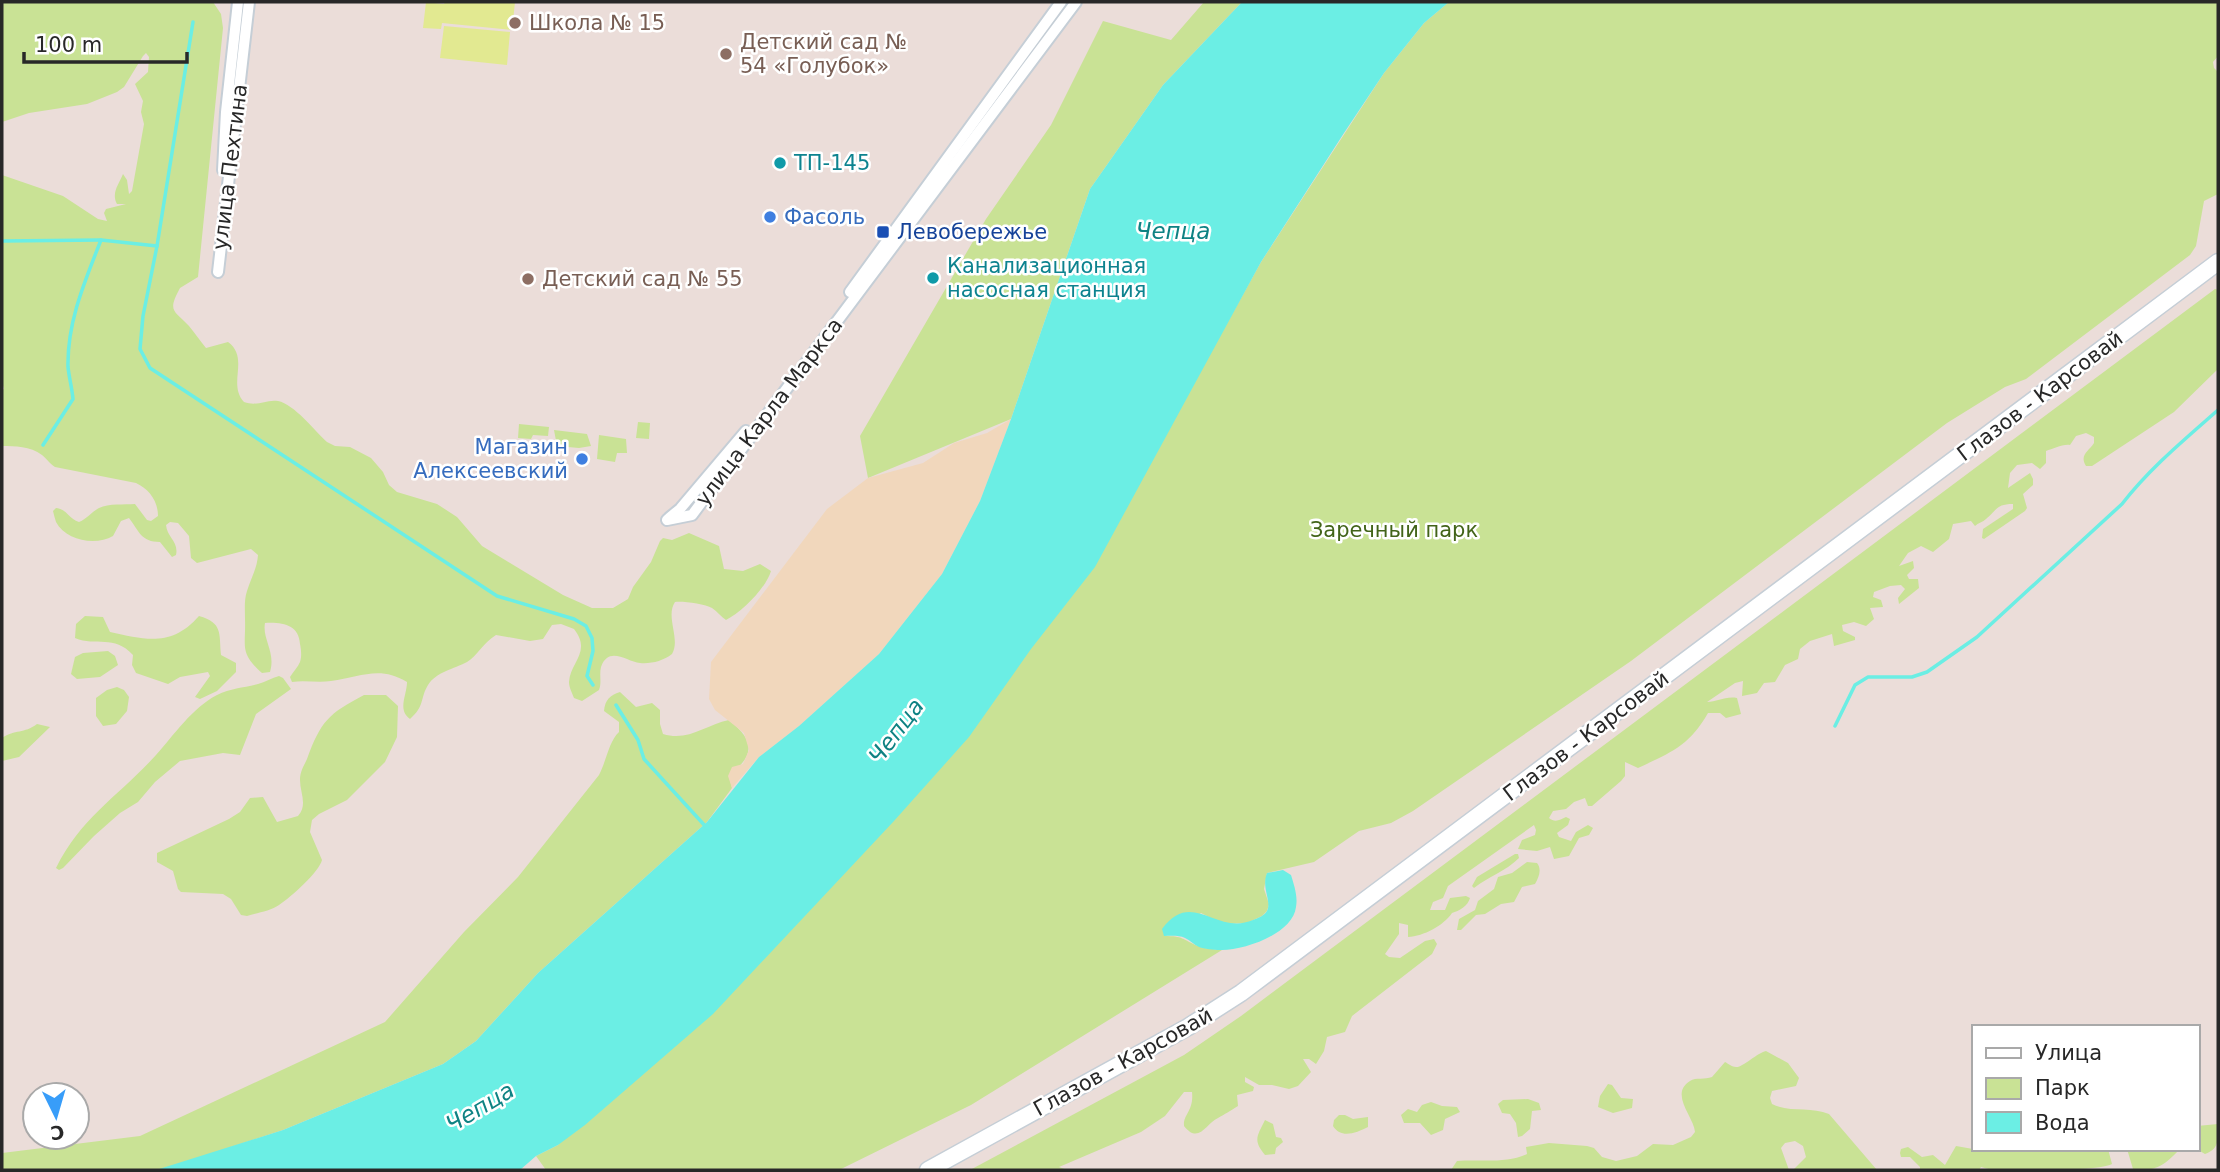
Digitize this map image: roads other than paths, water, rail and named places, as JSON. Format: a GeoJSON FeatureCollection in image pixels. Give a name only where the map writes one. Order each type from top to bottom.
{"type":"FeatureCollection","features":[{"type":"Feature","properties":{"kind":"main road","name":"Глазов - Карсовай"},"geometry":{"type":"LineString","coordinates":[[928,1170],[1178,1032],[1241,993],[2218,262]]}},
{"type":"Feature","properties":{"kind":"street","name":"улица Пехтина"},"geometry":{"type":"LineString","coordinates":[[238,2],[226,112],[218,272],[249,2]]}},
{"type":"Feature","properties":{"kind":"street","name":"улица Карла Маркса"},"geometry":{"type":"LineString","coordinates":[[1062,2],[746,431],[680,509],[667,520],[692,515],[1076,2]]}},
{"type":"Feature","properties":{"kind":"water","name":"Чепца"},"geometry":{"type":"Polygon","coordinates":[[[1242,2],[1449,2],[1424,23],[1384,73],[1261,262],[1095,567],[1031,649],[969,737],[894,821],[713,1014],[585,1125],[558,1145],[536,1156],[520,1170],[156,1170],[283,1130],[443,1064],[476,1041],[538,973],[707,822],[759,757],[799,726],[879,654],[942,574],[980,501],[1090,189],[1163,85],[1242,2]]]}},
{"type":"Feature","properties":{"kind":"water"},"geometry":{"type":"Polygon","coordinates":[[[1283,870],[1291,875],[1296,907],[1293,917],[1277,933],[1253,944],[1230,950],[1206,949],[1183,937],[1164,936],[1162,929],[1173,917],[1184,913],[1194,912],[1240,923],[1261,917],[1268,907],[1265,884],[1267,873],[1283,870]]]}},
{"type":"Feature","properties":{"kind":"waterway"},"geometry":{"type":"LineString","coordinates":[[193,22],[143,316],[140,349],[150,368],[497,596],[574,619],[586,626],[592,638],[593,651],[587,676],[593,685]]}},
{"type":"Feature","properties":{"kind":"waterway"},"geometry":{"type":"LineString","coordinates":[[2,241],[101,240]]}},
{"type":"Feature","properties":{"kind":"waterway"},"geometry":{"type":"LineString","coordinates":[[43,445],[73,399],[68,367],[70,334],[78,302],[101,240],[157,246]]}},
{"type":"Feature","properties":{"kind":"waterway"},"geometry":{"type":"LineString","coordinates":[[1835,726],[1855,685],[1868,677],[1912,677],[1927,672],[1977,637],[2122,504],[2156,466],[2218,410]]}},
{"type":"Feature","properties":{"kind":"waterway"},"geometry":{"type":"LineString","coordinates":[[616,705],[638,740],[644,759],[707,828]]}},
{"type":"Feature","properties":{"kind":"place","name":"Школа № 15"},"geometry":{"type":"Point","coordinates":[515,23]}},
{"type":"Feature","properties":{"kind":"place","name":"Детский сад № 54 «Голубок»"},"geometry":{"type":"Point","coordinates":[726,54]}},
{"type":"Feature","properties":{"kind":"place","name":"ТП-145"},"geometry":{"type":"Point","coordinates":[780,163]}},
{"type":"Feature","properties":{"kind":"place","name":"Фасоль"},"geometry":{"type":"Point","coordinates":[770,217]}},
{"type":"Feature","properties":{"kind":"place","name":"Левобережье"},"geometry":{"type":"Point","coordinates":[883,232]}},
{"type":"Feature","properties":{"kind":"place","name":"Канализационная насосная станция"},"geometry":{"type":"Point","coordinates":[933,278]}},
{"type":"Feature","properties":{"kind":"place","name":"Детский сад № 55"},"geometry":{"type":"Point","coordinates":[528,279]}},
{"type":"Feature","properties":{"kind":"place","name":"Магазин Алексеевский"},"geometry":{"type":"Point","coordinates":[582,459]}},
{"type":"Feature","properties":{"kind":"park label","name":"Заречный парк"},"geometry":{"type":"Point","coordinates":[1394,530]}}]}
